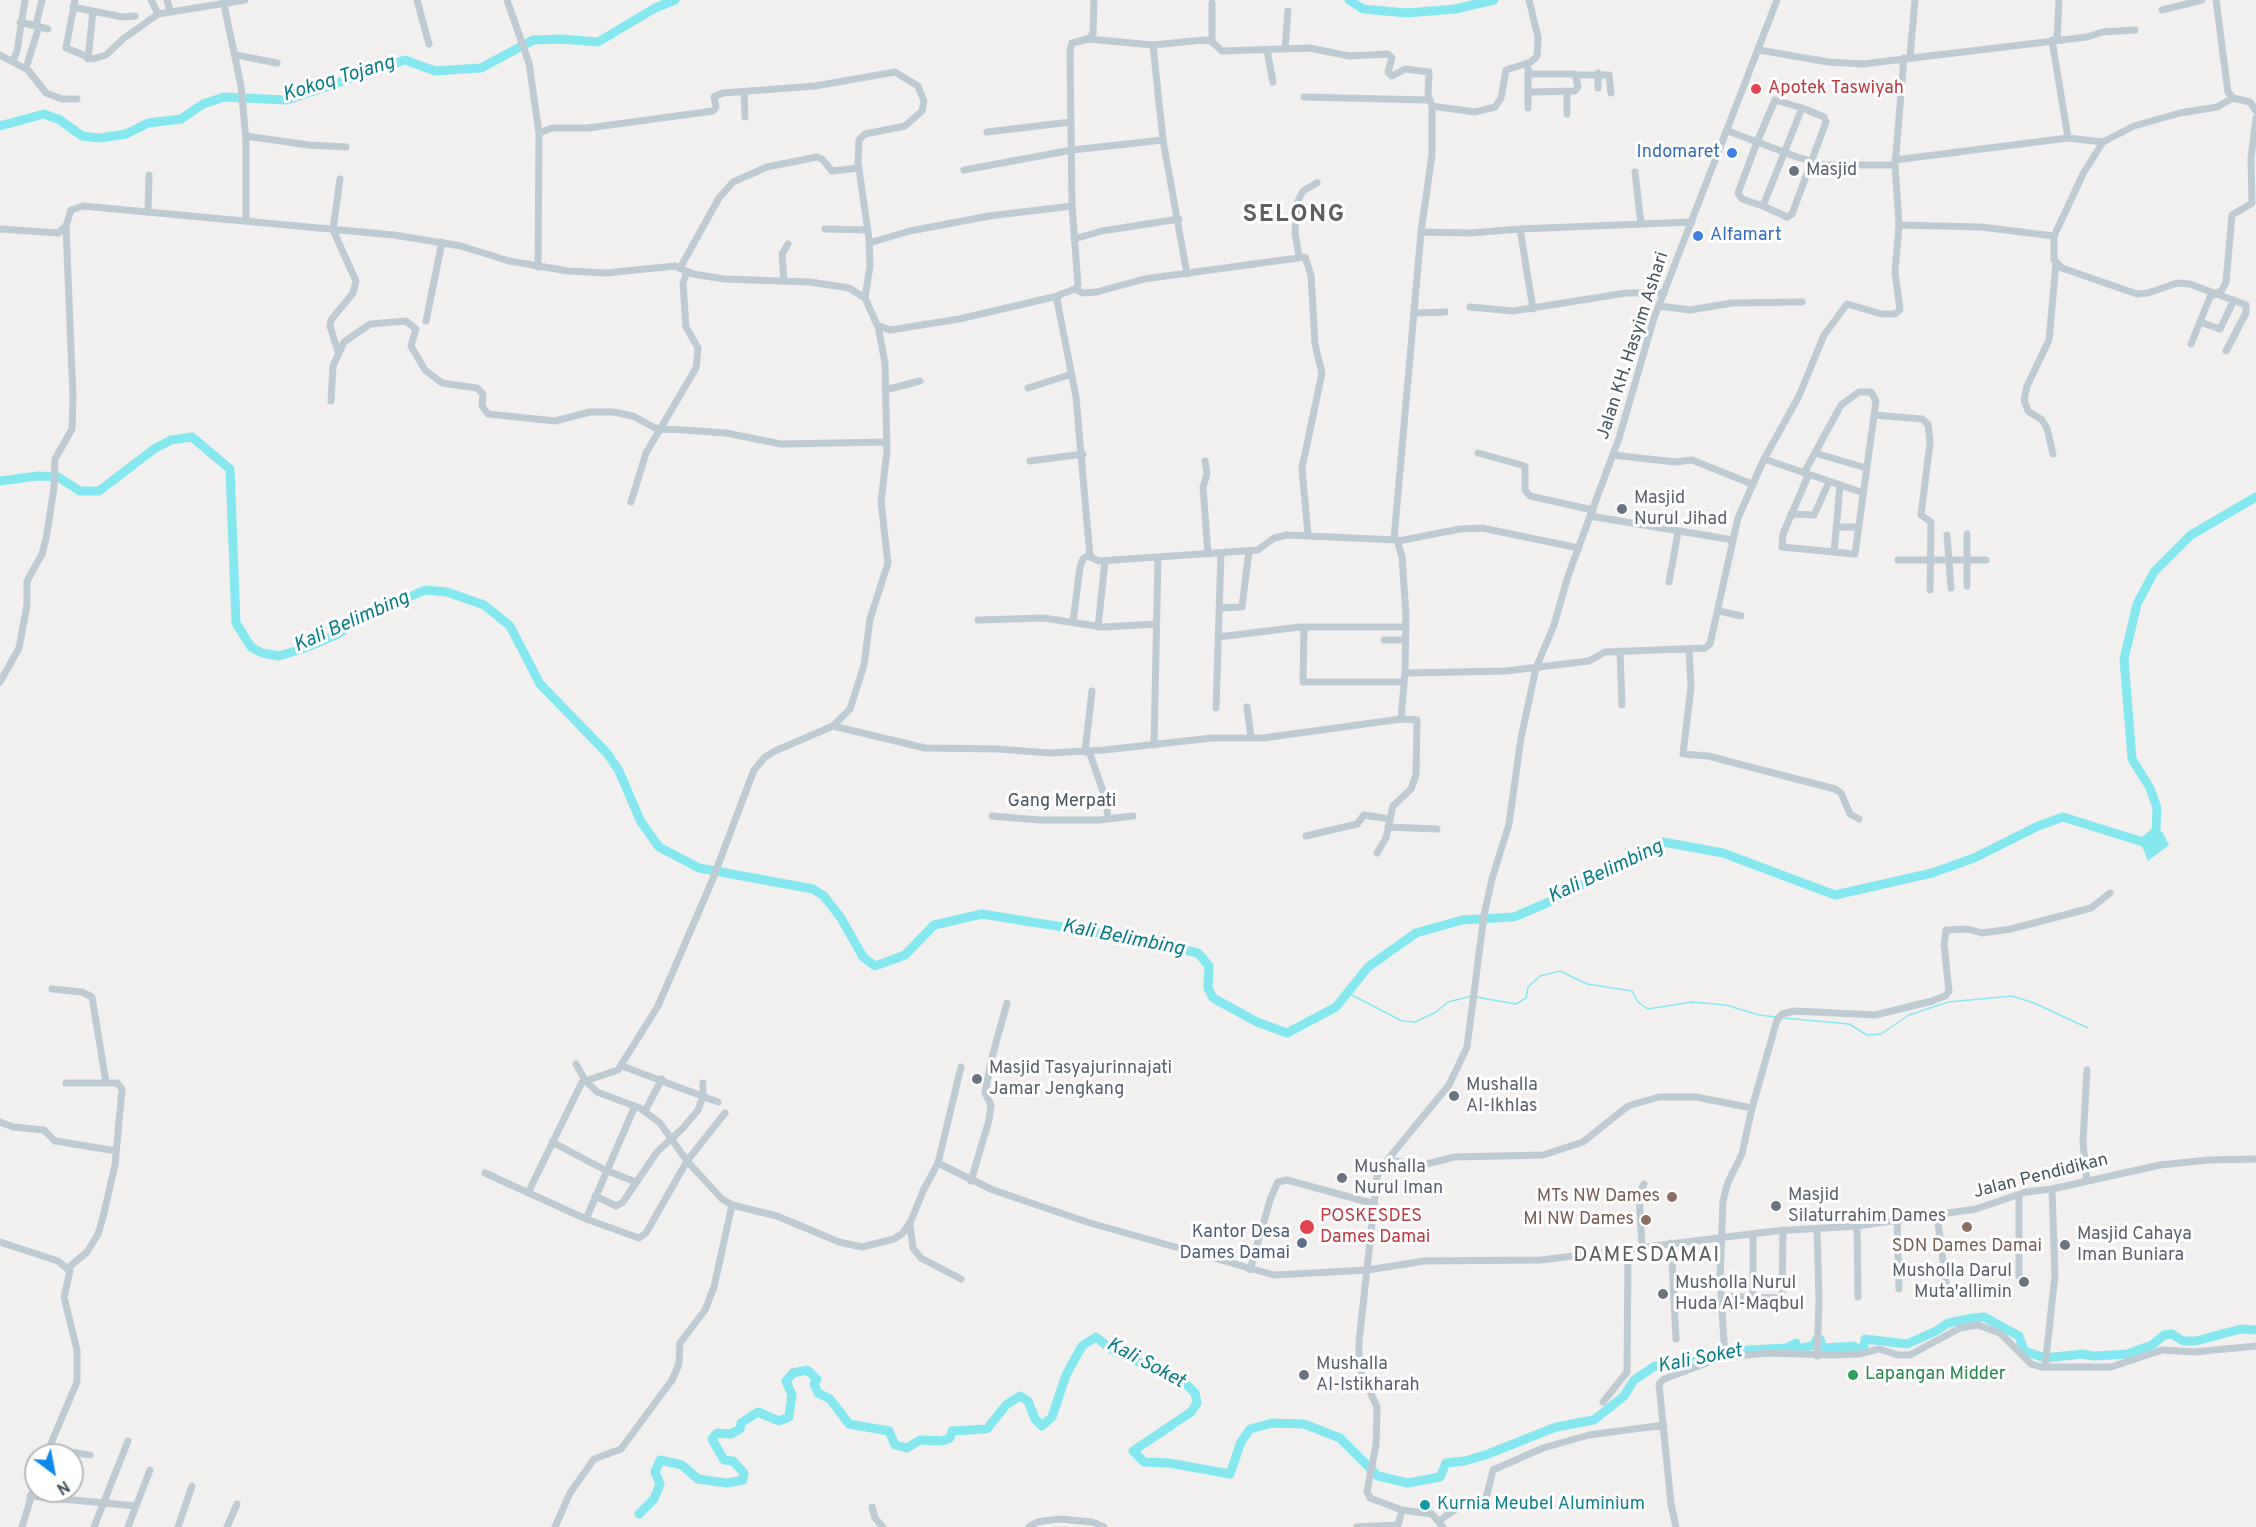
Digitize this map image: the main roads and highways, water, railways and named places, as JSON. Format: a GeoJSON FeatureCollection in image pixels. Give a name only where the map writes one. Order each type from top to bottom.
{"type":"FeatureCollection","features":[{"type":"Feature","properties":{"kind":"water"},"geometry":{"type":"Polygon","coordinates":[[[2162,831],[2169,845],[2148,861],[2142,846],[2162,831]]]}},
{"type":"Feature","properties":{"kind":"waterway","name":"Kokoq Tojang"},"geometry":{"type":"LineString","coordinates":[[0,126],[44,114],[60,120],[82,136],[100,138],[126,134],[148,123],[181,119],[203,104],[224,97],[287,100],[405,60],[435,71],[481,68],[533,40],[561,39],[598,42],[655,8],[675,0]]}},
{"type":"Feature","properties":{"kind":"waterway","name":"Kokoq Tojang"},"geometry":{"type":"LineString","coordinates":[[1349,0],[1363,9],[1407,13],[1455,9],[1494,0]]}},
{"type":"Feature","properties":{"kind":"waterway","name":"Kali Belimbing"},"geometry":{"type":"LineString","coordinates":[[0,481],[38,476],[58,477],[80,491],[99,491],[154,449],[171,440],[192,437],[230,469],[236,623],[251,647],[262,653],[279,656],[305,648],[338,634],[359,619],[425,590],[447,592],[484,605],[510,626],[540,684],[607,753],[619,771],[641,822],[659,847],[699,868],[813,889],[824,896],[841,918],[863,957],[875,966],[905,955],[934,925],[982,914],[1112,935],[1198,953],[1209,966],[1208,988],[1213,998],[1257,1022],[1287,1033],[1336,1007],[1368,967],[1416,933],[1462,920],[1514,917],[1549,902],[1663,842],[1723,853],[1835,895],[1932,873],[1974,858],[2038,826],[2063,817],[2143,842],[2156,831],[2157,808],[2150,788],[2132,759],[2124,659],[2137,604],[2154,572],[2191,535],[2256,497]]}},
{"type":"Feature","properties":{"kind":"waterway"},"geometry":{"type":"LineString","coordinates":[[1476,997],[1516,1004],[1526,998],[1528,987],[1540,976],[1560,971],[1587,984],[1632,991],[1638,1002],[1648,1009],[1692,1002],[1726,1005],[1759,1015],[1776,1017]]}},
{"type":"Feature","properties":{"kind":"waterway"},"geometry":{"type":"LineString","coordinates":[[1346,992],[1402,1021],[1415,1022],[1436,1012],[1448,1002],[1472,996]]}},
{"type":"Feature","properties":{"kind":"waterway"},"geometry":{"type":"LineString","coordinates":[[1784,1018],[1849,1024],[1867,1035],[1881,1034],[1909,1015],[1948,1002],[2012,996],[2034,1003],[2088,1028]]}},
{"type":"Feature","properties":{"kind":"waterway","name":"Kali Soket"},"geometry":{"type":"LineString","coordinates":[[639,1514],[654,1499],[660,1484],[655,1472],[660,1460],[682,1465],[698,1479],[727,1483],[743,1480],[744,1473],[733,1461],[724,1460],[712,1439],[717,1433],[731,1434],[740,1429],[741,1423],[758,1412],[779,1421],[789,1417],[792,1395],[786,1381],[793,1373],[807,1370],[817,1379],[814,1384],[818,1393],[830,1399],[849,1424],[889,1431],[895,1445],[907,1448],[920,1440],[942,1441],[950,1438],[952,1431],[987,1429],[1006,1405],[1020,1396],[1028,1401],[1035,1419],[1042,1426],[1052,1417],[1066,1375],[1082,1346],[1096,1337],[1112,1350],[1186,1384],[1195,1393],[1197,1403],[1191,1412],[1133,1451],[1144,1462],[1169,1463],[1230,1474],[1241,1442],[1250,1429],[1272,1423],[1304,1424],[1340,1438],[1378,1476],[1408,1483],[1440,1477],[1446,1463],[1465,1461],[1488,1454],[1556,1427],[1594,1420],[1624,1396],[1634,1380],[1655,1366],[1686,1364],[1732,1351],[1786,1348],[1796,1343],[1796,1348],[1802,1348],[1814,1345],[1817,1339],[1820,1339],[1823,1348],[1853,1346],[1859,1349],[1864,1346],[1865,1339],[1907,1344],[1948,1323],[1984,1317],[2019,1336],[2024,1351],[2045,1358],[2082,1354],[2094,1356],[2127,1354],[2152,1345],[2164,1335],[2172,1334],[2183,1341],[2196,1341],[2241,1329],[2256,1330]]}},
{"type":"Feature","properties":{"kind":"place","name":"Apotek Taswiyah"},"geometry":{"type":"Point","coordinates":[1756,89]}},
{"type":"Feature","properties":{"kind":"place","name":"Indomaret"},"geometry":{"type":"Point","coordinates":[1732,153]}},
{"type":"Feature","properties":{"kind":"place","name":"Masjid"},"geometry":{"type":"Point","coordinates":[1794,171]}},
{"type":"Feature","properties":{"kind":"place","name":"Alfamart"},"geometry":{"type":"Point","coordinates":[1698,236]}},
{"type":"Feature","properties":{"kind":"place","name":"Masjid Nurul Jihad"},"geometry":{"type":"Point","coordinates":[1622,509]}},
{"type":"Feature","properties":{"kind":"place","name":"Masjid Tasyajurinnajati Jamar Jengkang"},"geometry":{"type":"Point","coordinates":[977,1079]}},
{"type":"Feature","properties":{"kind":"place","name":"Mushalla Al-Ikhlas"},"geometry":{"type":"Point","coordinates":[1454,1096]}},
{"type":"Feature","properties":{"kind":"place","name":"Mushalla Nurul Iman"},"geometry":{"type":"Point","coordinates":[1342,1178]}},
{"type":"Feature","properties":{"kind":"place","name":"MTs NW Dames"},"geometry":{"type":"Point","coordinates":[1672,1197]}},
{"type":"Feature","properties":{"kind":"place","name":"Masjid Silaturrahim Dames"},"geometry":{"type":"Point","coordinates":[1776,1206]}},
{"type":"Feature","properties":{"kind":"place","name":"MI NW Dames"},"geometry":{"type":"Point","coordinates":[1646,1220]}},
{"type":"Feature","properties":{"kind":"place","name":"POSKESDES Dames Damai"},"geometry":{"type":"Point","coordinates":[1307,1227]}},
{"type":"Feature","properties":{"kind":"place","name":"SDN Dames Damai"},"geometry":{"type":"Point","coordinates":[1967,1227]}},
{"type":"Feature","properties":{"kind":"place","name":"Kantor Desa Dames Damai"},"geometry":{"type":"Point","coordinates":[1302,1243]}},
{"type":"Feature","properties":{"kind":"place","name":"Masjid Cahaya Iman Buniara"},"geometry":{"type":"Point","coordinates":[2065,1245]}},
{"type":"Feature","properties":{"kind":"place","name":"Musholla Darul Muta'allimin"},"geometry":{"type":"Point","coordinates":[2024,1282]}},
{"type":"Feature","properties":{"kind":"place","name":"Musholla Nurul Huda Al-Maqbul"},"geometry":{"type":"Point","coordinates":[1663,1294]}},
{"type":"Feature","properties":{"kind":"place","name":"Mushalla Al-Istikharah"},"geometry":{"type":"Point","coordinates":[1304,1375]}},
{"type":"Feature","properties":{"kind":"place","name":"Lapangan Midder"},"geometry":{"type":"Point","coordinates":[1853,1375]}},
{"type":"Feature","properties":{"kind":"place","name":"Kurnia Meubel Aluminium"},"geometry":{"type":"Point","coordinates":[1425,1505]}},
{"type":"Feature","properties":{"kind":"district","name":"SELONG"},"geometry":{"type":"Point","coordinates":[1294,216]}},
{"type":"Feature","properties":{"kind":"district","name":"DAMESDAMAI"},"geometry":{"type":"Point","coordinates":[1647,1257]}}]}
